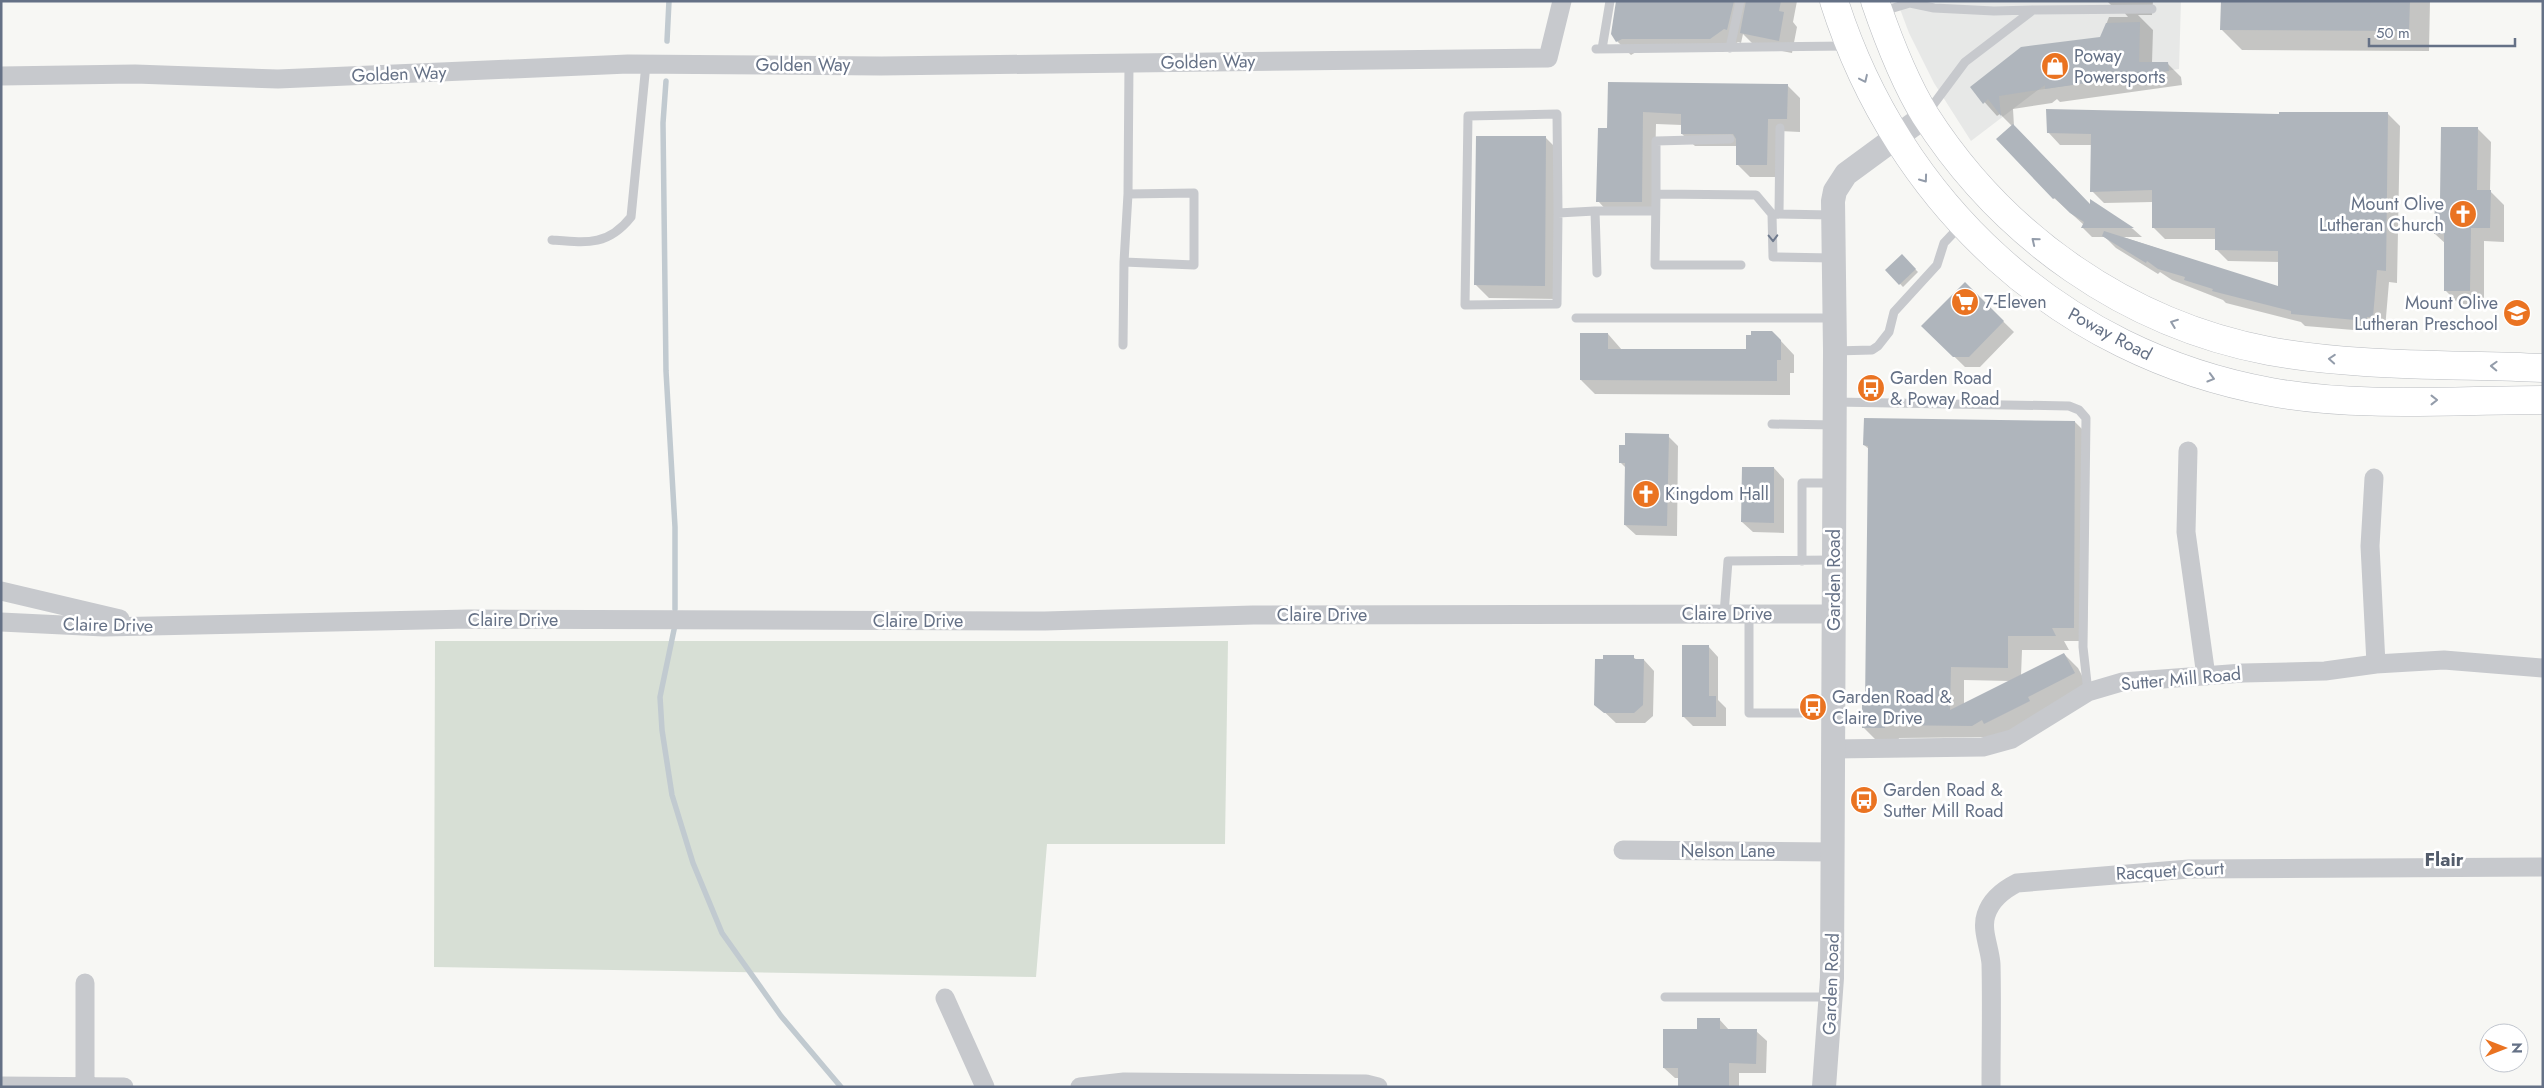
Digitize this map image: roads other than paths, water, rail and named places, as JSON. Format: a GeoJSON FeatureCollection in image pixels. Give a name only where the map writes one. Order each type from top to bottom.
{"type":"FeatureCollection","features":[{"type":"Feature","properties":{"kind":"main road","name":"Poway Road"},"geometry":{"type":"LineString","coordinates":[[1834,1],[1850,46],[1876,103],[1896,139],[1925,182],[1962,224],[2023,281],[2082,322],[2142,353],[2202,375],[2271,392],[2313,398],[2358,400],[2543,400]]}},
{"type":"Feature","properties":{"kind":"main road","name":"Poway Road"},"geometry":{"type":"LineString","coordinates":[[1877,7],[1908,82],[1925,116],[1976,183],[2025,232],[2077,272],[2105,290],[2158,317],[2216,338],[2269,351],[2307,357],[2357,361],[2543,368]]}},
{"type":"Feature","properties":{"kind":"street","name":"Golden Way"},"geometry":{"type":"LineString","coordinates":[[1,76],[135,74],[278,78],[646,64],[882,66],[1548,58],[1562,1]]}},
{"type":"Feature","properties":{"kind":"street","name":"Garden Road"},"geometry":{"type":"LineString","coordinates":[[1824,1087],[1832,997],[1835,483],[1833,215],[1835,191],[1846,174],[1925,116]]}},
{"type":"Feature","properties":{"kind":"street"},"geometry":{"type":"LineString","coordinates":[[2188,450],[2186,532],[2206,676]]}},
{"type":"Feature","properties":{"kind":"street"},"geometry":{"type":"LineString","coordinates":[[2374,478],[2370,546],[2376,664]]}},
{"type":"Feature","properties":{"kind":"street"},"geometry":{"type":"LineString","coordinates":[[1,591],[150,626]]}},
{"type":"Feature","properties":{"kind":"street","name":"Claire Drive"},"geometry":{"type":"LineString","coordinates":[[1,622],[104,627],[469,619],[1045,621],[1253,615],[1834,614]]}},
{"type":"Feature","properties":{"kind":"street","name":"Sutter Mill Road"},"geometry":{"type":"LineString","coordinates":[[1833,750],[1983,747],[2012,739],[2088,692],[2122,682],[2325,671],[2376,664],[2444,660],[2543,668]]}},
{"type":"Feature","properties":{"kind":"street","name":"Nelson Lane"},"geometry":{"type":"LineString","coordinates":[[1623,850],[1833,852]]}},
{"type":"Feature","properties":{"kind":"street","name":"Racquet Court"},"geometry":{"type":"LineString","coordinates":[[1991,1087],[1991,963],[1985,934],[1985,916],[1993,900],[2004,889],[2017,884],[2189,869],[2543,867]]}},
{"type":"Feature","properties":{"kind":"street"},"geometry":{"type":"LineString","coordinates":[[85,983],[85,1086]]}},
{"type":"Feature","properties":{"kind":"street"},"geometry":{"type":"LineString","coordinates":[[945,998],[984,1087]]}},
{"type":"Feature","properties":{"kind":"street"},"geometry":{"type":"LineString","coordinates":[[1080,1087],[1124,1082],[1366,1084],[1378,1087]]}},
{"type":"Feature","properties":{"kind":"street"},"geometry":{"type":"LineString","coordinates":[[1,1086],[124,1087]]}},
{"type":"Feature","properties":{"kind":"lane"},"geometry":{"type":"LineString","coordinates":[[1610,1],[1599,49],[1850,46]]}},
{"type":"Feature","properties":{"kind":"lane"},"geometry":{"type":"LineString","coordinates":[[1730,48],[1740,1]]}},
{"type":"Feature","properties":{"kind":"lane"},"geometry":{"type":"LineString","coordinates":[[1877,7],[1910,3],[1934,8],[1994,11],[2152,9]]}},
{"type":"Feature","properties":{"kind":"lane"},"geometry":{"type":"LineString","coordinates":[[1925,116],[1966,62],[2033,10]]}},
{"type":"Feature","properties":{"kind":"lane"},"geometry":{"type":"LineString","coordinates":[[1123,345],[1124,262],[1128,194],[1129,63]]}},
{"type":"Feature","properties":{"kind":"lane"},"geometry":{"type":"LineString","coordinates":[[552,240],[583,243],[608,238],[620,230],[631,217],[646,64]]}},
{"type":"Feature","properties":{"kind":"lane"},"geometry":{"type":"LineString","coordinates":[[1557,114],[1558,213],[1558,304],[1465,305],[1468,116],[1557,114]]}},
{"type":"Feature","properties":{"kind":"lane"},"geometry":{"type":"LineString","coordinates":[[1780,128],[1773,257],[1833,258]]}},
{"type":"Feature","properties":{"kind":"lane"},"geometry":{"type":"LineString","coordinates":[[1730,139],[1656,141],[1654,265],[1741,265]]}},
{"type":"Feature","properties":{"kind":"lane"},"geometry":{"type":"LineString","coordinates":[[1124,262],[1194,265],[1194,193],[1128,194]]}},
{"type":"Feature","properties":{"kind":"lane"},"geometry":{"type":"LineString","coordinates":[[1656,194],[1756,195],[1776,214],[1833,215]]}},
{"type":"Feature","properties":{"kind":"lane"},"geometry":{"type":"LineString","coordinates":[[1595,211],[1596,273]]}},
{"type":"Feature","properties":{"kind":"lane"},"geometry":{"type":"LineString","coordinates":[[1558,213],[1656,211]]}},
{"type":"Feature","properties":{"kind":"lane"},"geometry":{"type":"LineString","coordinates":[[1835,351],[1872,350],[1878,346],[1889,332],[1894,312],[1937,266],[1944,243],[1962,224]]}},
{"type":"Feature","properties":{"kind":"lane"},"geometry":{"type":"LineString","coordinates":[[1576,318],[1834,318]]}},
{"type":"Feature","properties":{"kind":"lane"},"geometry":{"type":"LineString","coordinates":[[1835,402],[2069,406],[2079,410],[2086,418],[2083,646],[2088,692]]}},
{"type":"Feature","properties":{"kind":"lane"},"geometry":{"type":"LineString","coordinates":[[1772,424],[1835,425]]}},
{"type":"Feature","properties":{"kind":"lane"},"geometry":{"type":"LineString","coordinates":[[1802,561],[1802,483],[1835,483]]}},
{"type":"Feature","properties":{"kind":"lane"},"geometry":{"type":"LineString","coordinates":[[1724,614],[1728,561],[1834,560]]}},
{"type":"Feature","properties":{"kind":"lane"},"geometry":{"type":"LineString","coordinates":[[1749,614],[1749,713],[1833,713]]}},
{"type":"Feature","properties":{"kind":"lane"},"geometry":{"type":"LineString","coordinates":[[1665,996],[1832,997]]}},
{"type":"Feature","properties":{"kind":"waterway"},"geometry":{"type":"LineString","coordinates":[[667,41],[669,1]]}},
{"type":"Feature","properties":{"kind":"waterway"},"geometry":{"type":"LineString","coordinates":[[666,81],[663,123],[666,371],[675,527],[675,609]]}},
{"type":"Feature","properties":{"kind":"waterway"},"geometry":{"type":"LineString","coordinates":[[675,625],[660,697],[662,730],[672,795],[693,863],[722,933],[781,1016],[841,1087]]}},
{"type":"Feature","properties":{"kind":"place","name":"Poway Powersports"},"geometry":{"type":"Point","coordinates":[2055,66]}},
{"type":"Feature","properties":{"kind":"place","name":"Mount Olive Lutheran Church"},"geometry":{"type":"Point","coordinates":[2463,214]}},
{"type":"Feature","properties":{"kind":"place","name":"7-Eleven"},"geometry":{"type":"Point","coordinates":[1965,302]}},
{"type":"Feature","properties":{"kind":"place","name":"Mount Olive Lutheran Preschool"},"geometry":{"type":"Point","coordinates":[2517,313]}},
{"type":"Feature","properties":{"kind":"place","name":"Garden Road & Poway Road"},"geometry":{"type":"Point","coordinates":[1871,388]}},
{"type":"Feature","properties":{"kind":"place","name":"Kingdom Hall"},"geometry":{"type":"Point","coordinates":[1646,494]}},
{"type":"Feature","properties":{"kind":"place","name":"Garden Road & Claire Drive"},"geometry":{"type":"Point","coordinates":[1813,707]}},
{"type":"Feature","properties":{"kind":"place","name":"Garden Road & Sutter Mill Road"},"geometry":{"type":"Point","coordinates":[1864,800]}},
{"type":"Feature","properties":{"kind":"district","name":"Flair"},"geometry":{"type":"Point","coordinates":[2444,859]}}]}
